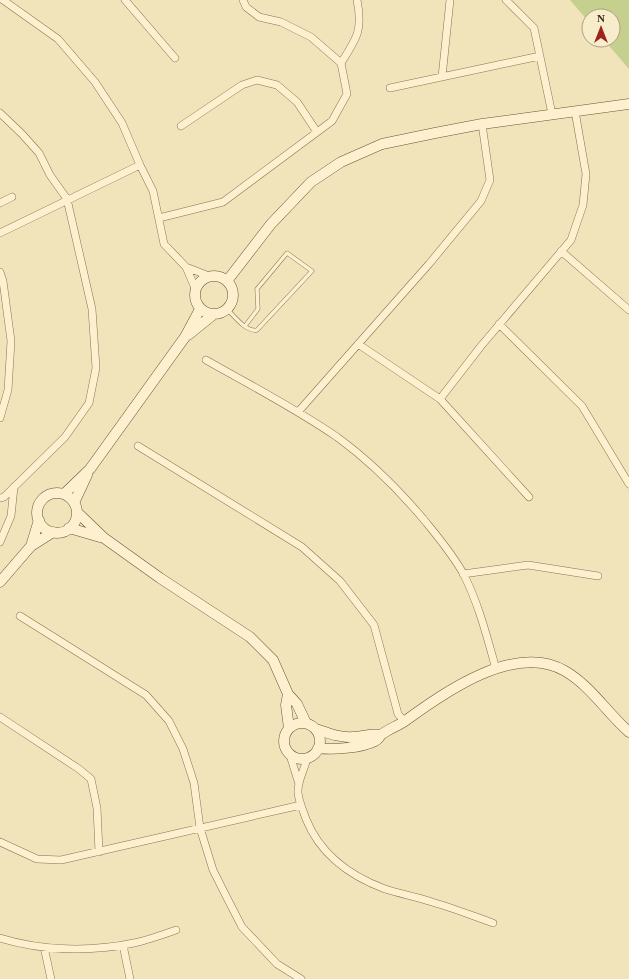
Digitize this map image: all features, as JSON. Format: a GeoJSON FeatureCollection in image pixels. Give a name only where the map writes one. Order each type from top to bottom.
{"type":"FeatureCollection","features":[{"type":"Feature","properties":{"kind":"street"},"geometry":{"type":"LineString","coordinates":[[4,0],[58,39],[95,82],[122,123],[153,191],[164,244],[186,268],[195,288],[196,302],[200,309],[209,314],[214,314]]}},
{"type":"Feature","properties":{"kind":"street"},"geometry":{"type":"LineString","coordinates":[[125,0],[175,58]]}},
{"type":"Feature","properties":{"kind":"street"},"geometry":{"type":"LineString","coordinates":[[159,218],[223,202],[332,121],[347,94],[341,63],[311,37],[281,22],[259,17],[246,7],[243,0]]}},
{"type":"Feature","properties":{"kind":"street"},"geometry":{"type":"LineString","coordinates":[[341,63],[358,35],[361,18],[357,0]]}},
{"type":"Feature","properties":{"kind":"street"},"geometry":{"type":"LineString","coordinates":[[442,77],[450,0]]}},
{"type":"Feature","properties":{"kind":"street"},"geometry":{"type":"LineString","coordinates":[[506,0],[534,28],[552,114]]}},
{"type":"Feature","properties":{"kind":"street"},"geometry":{"type":"LineString","coordinates":[[390,88],[540,56]]}},
{"type":"Feature","properties":{"kind":"street"},"geometry":{"type":"LineString","coordinates":[[181,126],[242,86],[257,80],[277,85],[297,102],[316,132]]}},
{"type":"Feature","properties":{"kind":"street"},"geometry":{"type":"LineString","coordinates":[[227,280],[271,224],[311,182],[341,162],[382,144],[482,124],[629,104]]}},
{"type":"Feature","properties":{"kind":"street"},"geometry":{"type":"LineString","coordinates":[[440,399],[499,324],[571,240],[583,205],[586,174],[575,111]]}},
{"type":"Feature","properties":{"kind":"street"},"geometry":{"type":"LineString","coordinates":[[0,113],[39,153],[50,175],[67,199],[92,309],[96,368],[89,403],[69,432],[14,487],[0,498]]}},
{"type":"Feature","properties":{"kind":"street"},"geometry":{"type":"LineString","coordinates":[[298,412],[429,264],[481,200],[490,180],[482,124]]}},
{"type":"Feature","properties":{"kind":"street"},"geometry":{"type":"LineString","coordinates":[[0,233],[67,199],[140,165]]}},
{"type":"Feature","properties":{"kind":"street"},"geometry":{"type":"LineString","coordinates":[[0,203],[12,197]]}},
{"type":"Feature","properties":{"kind":"street"},"geometry":{"type":"LineString","coordinates":[[561,251],[629,310]]}},
{"type":"Feature","properties":{"kind":"street"},"geometry":{"type":"LineString","coordinates":[[185,337],[214,314],[227,310],[233,298],[233,292],[227,280],[222,277],[208,276],[186,268]]}},
{"type":"Feature","properties":{"kind":"street"},"geometry":{"type":"LineString","coordinates":[[0,272],[3,281],[11,341],[8,390],[0,418]]}},
{"type":"Feature","properties":{"kind":"street"},"geometry":{"type":"LineString","coordinates":[[195,288],[208,276]]}},
{"type":"Feature","properties":{"kind":"street"},"geometry":{"type":"LineString","coordinates":[[64,494],[90,469],[185,337],[200,309]]}},
{"type":"Feature","properties":{"kind":"street"},"geometry":{"type":"LineString","coordinates":[[499,324],[582,406],[629,484]]}},
{"type":"Feature","properties":{"kind":"street"},"geometry":{"type":"LineString","coordinates":[[358,344],[440,399],[530,497]]}},
{"type":"Feature","properties":{"kind":"street"},"geometry":{"type":"LineString","coordinates":[[206,360],[298,412],[337,438],[374,467],[396,489],[437,536],[463,574],[484,625],[496,669]]}},
{"type":"Feature","properties":{"kind":"street"},"geometry":{"type":"LineString","coordinates":[[138,446],[302,547],[340,581],[374,625],[398,714],[404,722]]}},
{"type":"Feature","properties":{"kind":"street"},"geometry":{"type":"LineString","coordinates":[[74,503],[90,469]]}},
{"type":"Feature","properties":{"kind":"street"},"geometry":{"type":"LineString","coordinates":[[0,542],[8,525],[13,508],[14,487]]}},
{"type":"Feature","properties":{"kind":"street"},"geometry":{"type":"LineString","coordinates":[[78,513],[74,523],[69,528],[61,532],[53,532],[42,526],[37,514],[41,501],[52,494],[64,494],[74,503],[78,513],[104,538],[160,578],[250,637],[273,660],[288,694],[297,704],[306,724]]}},
{"type":"Feature","properties":{"kind":"street"},"geometry":{"type":"LineString","coordinates":[[31,546],[39,520]]}},
{"type":"Feature","properties":{"kind":"street"},"geometry":{"type":"LineString","coordinates":[[69,528],[104,538]]}},
{"type":"Feature","properties":{"kind":"street"},"geometry":{"type":"LineString","coordinates":[[0,582],[31,546],[53,532]]}},
{"type":"Feature","properties":{"kind":"street"},"geometry":{"type":"LineString","coordinates":[[463,574],[528,565],[598,576]]}},
{"type":"Feature","properties":{"kind":"street"},"geometry":{"type":"LineString","coordinates":[[20,616],[146,695],[169,721],[183,749],[194,783],[200,828],[213,870],[242,927],[277,964],[301,979]]}},
{"type":"Feature","properties":{"kind":"street"},"geometry":{"type":"LineString","coordinates":[[318,748],[339,750],[376,741],[381,735],[404,722],[445,692],[496,669],[526,662],[551,666],[565,671],[583,683],[615,720],[629,732]]}},
{"type":"Feature","properties":{"kind":"street"},"geometry":{"type":"LineString","coordinates":[[288,694],[286,705],[289,728],[284,740],[298,784],[298,793],[301,805],[311,830],[325,852],[350,871],[385,888],[493,923]]}},
{"type":"Feature","properties":{"kind":"street"},"geometry":{"type":"LineString","coordinates":[[0,717],[79,769],[91,779],[97,808],[99,852]]}},
{"type":"Feature","properties":{"kind":"street"},"geometry":{"type":"LineString","coordinates":[[289,728],[297,724],[306,724],[316,729],[342,736],[353,737],[372,733],[381,735]]}},
{"type":"Feature","properties":{"kind":"street"},"geometry":{"type":"LineString","coordinates":[[289,752],[294,756],[307,758],[313,754],[318,748],[320,742],[316,729]]}},
{"type":"Feature","properties":{"kind":"street"},"geometry":{"type":"LineString","coordinates":[[298,784],[305,770],[307,758]]}},
{"type":"Feature","properties":{"kind":"street"},"geometry":{"type":"LineString","coordinates":[[0,842],[37,859],[61,860],[301,805]]}},
{"type":"Feature","properties":{"kind":"street"},"geometry":{"type":"LineString","coordinates":[[0,938],[44,947],[94,949],[136,943],[176,930]]}},
{"type":"Feature","properties":{"kind":"street"},"geometry":{"type":"LineString","coordinates":[[123,945],[130,979]]}},
{"type":"Feature","properties":{"kind":"street"},"geometry":{"type":"LineString","coordinates":[[44,947],[51,979]]}},
{"type":"Feature","properties":{"kind":"lane"},"geometry":{"type":"LineString","coordinates":[[227,310],[245,326],[253,331],[260,329],[312,271],[287,253],[257,289],[258,310],[245,326]]}},
{"type":"Feature","properties":{"kind":"lane"},"geometry":{"type":"LineString","coordinates":[[0,526],[8,525]]}},
{"type":"Feature","properties":{"kind":"green space"},"geometry":{"type":"Polygon","coordinates":[[[570,0],[629,0],[629,69],[611,48],[621,48],[621,8],[581,8],[581,13],[570,0]]]}}]}
